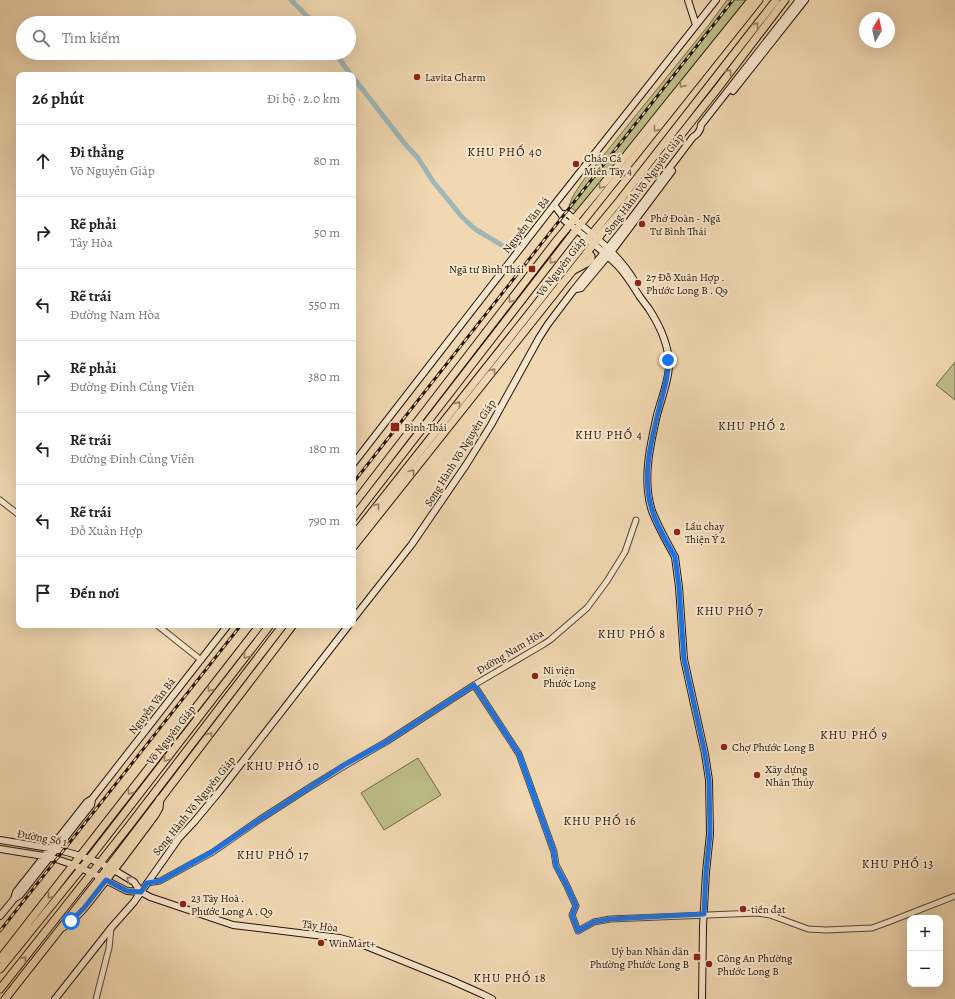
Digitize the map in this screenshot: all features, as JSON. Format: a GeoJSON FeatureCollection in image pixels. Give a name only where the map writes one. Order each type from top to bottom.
{"type":"FeatureCollection","features":[{"type":"Feature","properties":{"kind":"main road"},"geometry":{"type":"LineString","coordinates":[[688,0],[696,25]]}},
{"type":"Feature","properties":{"kind":"main road","name":"Nguyễn Văn Bá"},"geometry":{"type":"LineString","coordinates":[[356,460],[554,205],[716,0]]}},
{"type":"Feature","properties":{"kind":"main road","name":"Võ Nguyên Giáp"},"geometry":{"type":"LineString","coordinates":[[356,501],[572,222],[751,0]]}},
{"type":"Feature","properties":{"kind":"main road","name":"Võ Nguyên Giáp"},"geometry":{"type":"LineString","coordinates":[[356,514],[578,227],[759,0]]}},
{"type":"Feature","properties":{"kind":"main road","name":"Võ Nguyên Giáp"},"geometry":{"type":"LineString","coordinates":[[356,543],[588,252],[593,239],[620,200],[776,0]]}},
{"type":"Feature","properties":{"kind":"main road","name":"Võ Nguyên Giáp"},"geometry":{"type":"LineString","coordinates":[[356,532],[577,254],[619,213],[718,88],[785,0]]}},
{"type":"Feature","properties":{"kind":"main road","name":"Song Hành Võ Nguyên Giáp"},"geometry":{"type":"LineString","coordinates":[[701,129],[701,125],[799,0]]}},
{"type":"Feature","properties":{"kind":"main road","name":"Song Hành Võ Nguyên Giáp"},"geometry":{"type":"LineString","coordinates":[[356,615],[412,544],[466,465],[492,424],[539,338],[573,290],[581,288],[693,137],[705,126],[805,0]]}},
{"type":"Feature","properties":{"kind":"main road","name":"Song Hành Võ Nguyên Giáp"},"geometry":{"type":"LineString","coordinates":[[608,252],[636,220],[694,140],[696,135]]}},
{"type":"Feature","properties":{"kind":"main road"},"geometry":{"type":"LineString","coordinates":[[619,213],[620,200]]}},
{"type":"Feature","properties":{"kind":"main road"},"geometry":{"type":"LineString","coordinates":[[554,205],[561,214],[568,214],[572,222],[628,270],[646,300],[647,306],[660,329],[665,343],[669,372],[650,451],[647,467],[647,486],[652,510],[659,528],[675,557],[679,587],[684,659],[705,754],[709,780],[710,834],[706,872],[702,999]]}},
{"type":"Feature","properties":{"kind":"main road"},"geometry":{"type":"LineString","coordinates":[[577,254],[588,252]]}},
{"type":"Feature","properties":{"kind":"main road","name":"Nguyễn Văn Bá"},"geometry":{"type":"LineString","coordinates":[[0,916],[14,899],[16,892],[90,805],[92,799],[226,628]]}},
{"type":"Feature","properties":{"kind":"main road","name":"Võ Nguyên Giáp"},"geometry":{"type":"LineString","coordinates":[[74,865],[258,628]]}},
{"type":"Feature","properties":{"kind":"main road","name":"Võ Nguyên Giáp"},"geometry":{"type":"LineString","coordinates":[[81,868],[268,628]]}},
{"type":"Feature","properties":{"kind":"main road","name":"Võ Nguyên Giáp"},"geometry":{"type":"LineString","coordinates":[[92,873],[281,628]]}},
{"type":"Feature","properties":{"kind":"main road"},"geometry":{"type":"LineString","coordinates":[[5,999],[61,929],[104,879],[160,799],[291,628]]}},
{"type":"Feature","properties":{"kind":"main road","name":"Song Hành Võ Nguyên Giáp"},"geometry":{"type":"LineString","coordinates":[[55,999],[141,892],[179,838],[219,792],[346,628]]}},
{"type":"Feature","properties":{"kind":"main road"},"geometry":{"type":"LineString","coordinates":[[111,868],[155,815],[159,808],[160,799]]}},
{"type":"Feature","properties":{"kind":"main road"},"geometry":{"type":"LineString","coordinates":[[121,837],[137,830]]}},
{"type":"Feature","properties":{"kind":"main road","name":"Đường Số 1"},"geometry":{"type":"LineString","coordinates":[[0,840],[53,849],[81,856],[100,863]]}},
{"type":"Feature","properties":{"kind":"main road","name":"Đường Số 1"},"geometry":{"type":"LineString","coordinates":[[0,849],[47,856],[74,865]]}},
{"type":"Feature","properties":{"kind":"main road"},"geometry":{"type":"LineString","coordinates":[[107,854],[111,868]]}},
{"type":"Feature","properties":{"kind":"main road","name":"Tây Hòa"},"geometry":{"type":"LineString","coordinates":[[100,863],[134,882],[141,892]]}},
{"type":"Feature","properties":{"kind":"main road"},"geometry":{"type":"LineString","coordinates":[[0,969],[4,960],[74,865]]}},
{"type":"Feature","properties":{"kind":"main road","name":"Tây Hòa"},"geometry":{"type":"LineString","coordinates":[[74,865],[127,891],[141,892],[150,897],[233,925],[340,938],[357,942],[453,981],[492,999]]}},
{"type":"Feature","properties":{"kind":"main road"},"geometry":{"type":"LineString","coordinates":[[4,960],[81,868]]}},
{"type":"Feature","properties":{"kind":"main road"},"geometry":{"type":"LineString","coordinates":[[0,989],[92,873]]}},
{"type":"Feature","properties":{"kind":"street"},"geometry":{"type":"LineString","coordinates":[[0,500],[16,513]]}},
{"type":"Feature","properties":{"kind":"street","name":"Đường Nam Hòa"},"geometry":{"type":"LineString","coordinates":[[147,883],[160,881],[212,852],[346,764],[386,742],[474,685],[544,644],[587,608],[607,581],[625,552],[636,520]]}},
{"type":"Feature","properties":{"kind":"street"},"geometry":{"type":"LineString","coordinates":[[161,628],[201,660]]}},
{"type":"Feature","properties":{"kind":"street"},"geometry":{"type":"LineString","coordinates":[[474,685],[519,754],[554,852],[556,866],[576,906],[572,915],[578,931],[594,922],[610,919],[757,913],[770,914],[808,929],[826,930],[872,928],[955,896]]}},
{"type":"Feature","properties":{"kind":"street"},"geometry":{"type":"LineString","coordinates":[[96,999],[109,948],[111,928]]}},
{"type":"Feature","properties":{"kind":"green space"},"geometry":{"type":"Polygon","coordinates":[[[727,0],[746,0],[577,212],[569,206],[573,196],[582,182],[708,26],[727,0]]]}},
{"type":"Feature","properties":{"kind":"green space"},"geometry":{"type":"Polygon","coordinates":[[[955,362],[955,400],[936,385],[955,362]]]}},
{"type":"Feature","properties":{"kind":"green space"},"geometry":{"type":"Polygon","coordinates":[[[418,758],[441,795],[384,830],[361,793],[418,758]]]}},
{"type":"Feature","properties":{"kind":"waterway"},"geometry":{"type":"LineString","coordinates":[[291,0],[307,16]]}},
{"type":"Feature","properties":{"kind":"waterway"},"geometry":{"type":"LineString","coordinates":[[340,60],[349,72]]}},
{"type":"Feature","properties":{"kind":"waterway"},"geometry":{"type":"LineString","coordinates":[[356,81],[405,144],[418,158],[432,180],[462,217],[475,229],[513,252]]}},
{"type":"Feature","properties":{"kind":"railway"},"geometry":{"type":"LineString","coordinates":[[356,479],[733,0]]}},
{"type":"Feature","properties":{"kind":"railway"},"geometry":{"type":"LineString","coordinates":[[0,931],[239,628]]}},
{"type":"Feature","properties":{"kind":"place","name":"Lavita Charm"},"geometry":{"type":"Point","coordinates":[417,77]}},
{"type":"Feature","properties":{"kind":"place","name":"Cháo Cá Miền Tây 4"},"geometry":{"type":"Point","coordinates":[576,164]}},
{"type":"Feature","properties":{"kind":"place","name":"Phở Đoàn - Ngã Tư Bình Thái"},"geometry":{"type":"Point","coordinates":[642,224]}},
{"type":"Feature","properties":{"kind":"place","name":"Ngã tư Bình Thái"},"geometry":{"type":"Point","coordinates":[532,269]}},
{"type":"Feature","properties":{"kind":"place","name":"27 Đỗ Xuân Hợp . Phước Long B . Q9"},"geometry":{"type":"Point","coordinates":[638,283]}},
{"type":"Feature","properties":{"kind":"place","name":"Bình Thái"},"geometry":{"type":"Point","coordinates":[395,427]}},
{"type":"Feature","properties":{"kind":"place","name":"Lẩu chay Thiện Ý 2"},"geometry":{"type":"Point","coordinates":[677,532]}},
{"type":"Feature","properties":{"kind":"place","name":"Ni viện Phước Long"},"geometry":{"type":"Point","coordinates":[535,676]}},
{"type":"Feature","properties":{"kind":"place","name":"Chợ Phước Long B"},"geometry":{"type":"Point","coordinates":[724,747]}},
{"type":"Feature","properties":{"kind":"place","name":"Xây dựng Nhân Thủy"},"geometry":{"type":"Point","coordinates":[757,775]}},
{"type":"Feature","properties":{"kind":"place","name":"23 Tây Hoà . Phước Long A . Q9"},"geometry":{"type":"Point","coordinates":[183,904]}},
{"type":"Feature","properties":{"kind":"place","name":"tiến đạt"},"geometry":{"type":"Point","coordinates":[743,909]}},
{"type":"Feature","properties":{"kind":"place","name":"WinMart+"},"geometry":{"type":"Point","coordinates":[321,943]}},
{"type":"Feature","properties":{"kind":"place","name":"Uỷ ban Nhân dân Phường Phước Long B"},"geometry":{"type":"Point","coordinates":[697,957]}},
{"type":"Feature","properties":{"kind":"place","name":"Công An Phường Phước Long B"},"geometry":{"type":"Point","coordinates":[709,964]}},
{"type":"Feature","properties":{"kind":"district","name":"KHU PHỐ 40"},"geometry":{"type":"Point","coordinates":[505,152]}},
{"type":"Feature","properties":{"kind":"district","name":"KHU PHỐ 2"},"geometry":{"type":"Point","coordinates":[752,426]}},
{"type":"Feature","properties":{"kind":"district","name":"KHU PHỐ 4"},"geometry":{"type":"Point","coordinates":[609,435]}},
{"type":"Feature","properties":{"kind":"district","name":"KHU PHỐ 7"},"geometry":{"type":"Point","coordinates":[730,611]}},
{"type":"Feature","properties":{"kind":"district","name":"KHU PHỐ 8"},"geometry":{"type":"Point","coordinates":[632,634]}},
{"type":"Feature","properties":{"kind":"district","name":"KHU PHỐ 9"},"geometry":{"type":"Point","coordinates":[854,735]}},
{"type":"Feature","properties":{"kind":"district","name":"KHU PHỐ 10"},"geometry":{"type":"Point","coordinates":[283,766]}},
{"type":"Feature","properties":{"kind":"district","name":"KHU PHỐ 16"},"geometry":{"type":"Point","coordinates":[600,821]}},
{"type":"Feature","properties":{"kind":"district","name":"KHU PHỐ 17"},"geometry":{"type":"Point","coordinates":[273,855]}},
{"type":"Feature","properties":{"kind":"district","name":"KHU PHỐ 13"},"geometry":{"type":"Point","coordinates":[898,864]}},
{"type":"Feature","properties":{"kind":"district","name":"KHU PHỐ 18"},"geometry":{"type":"Point","coordinates":[510,978]}},
{"type":"Feature","properties":{"kind":"route"},"geometry":{"type":"LineString","coordinates":[[71,921],[84,908],[106,880],[127,891],[141,892],[147,883],[160,881],[212,852],[346,764],[386,742],[474,685],[518,750],[547,830],[554,852],[556,866],[576,906],[572,915],[578,931],[594,922],[610,919],[704,914],[710,834],[709,780],[705,754],[684,659],[679,587],[675,557],[659,528],[652,510],[647,486],[647,467],[657,417],[669,372],[668,360]]}}]}
